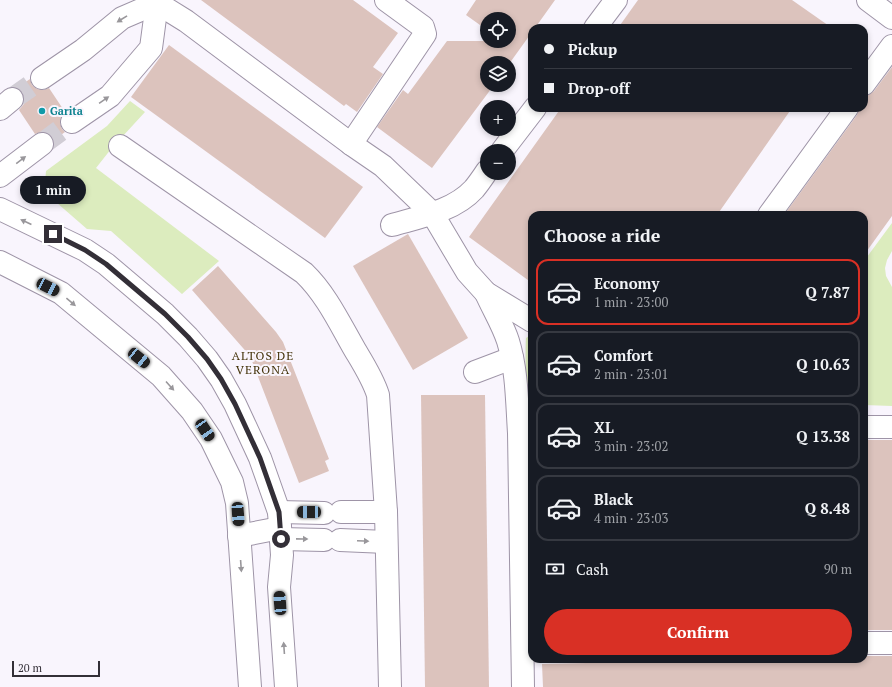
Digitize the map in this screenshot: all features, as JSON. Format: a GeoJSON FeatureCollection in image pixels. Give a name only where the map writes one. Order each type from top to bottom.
{"type":"FeatureCollection","features":[{"type":"Feature","properties":{"kind":"street"},"geometry":{"type":"LineString","coordinates":[[351,144],[425,34],[423,26],[386,0]]}},
{"type":"Feature","properties":{"kind":"street"},"geometry":{"type":"LineString","coordinates":[[598,24],[616,0]]}},
{"type":"Feature","properties":{"kind":"street"},"geometry":{"type":"LineString","coordinates":[[868,0],[892,18]]}},
{"type":"Feature","properties":{"kind":"street"},"geometry":{"type":"LineString","coordinates":[[159,2],[351,144],[384,166],[432,213],[467,272],[486,293],[528,319]]}},
{"type":"Feature","properties":{"kind":"street"},"geometry":{"type":"LineString","coordinates":[[42,78],[83,50],[122,18],[159,2]]}},
{"type":"Feature","properties":{"kind":"street"},"geometry":{"type":"LineString","coordinates":[[72,122],[110,96],[151,48],[159,2]]}},
{"type":"Feature","properties":{"kind":"street"},"geometry":{"type":"LineString","coordinates":[[868,79],[892,46]]}},
{"type":"Feature","properties":{"kind":"street"},"geometry":{"type":"LineString","coordinates":[[507,144],[532,112]]}},
{"type":"Feature","properties":{"kind":"street"},"geometry":{"type":"LineString","coordinates":[[773,211],[844,112]]}},
{"type":"Feature","properties":{"kind":"street"},"geometry":{"type":"LineString","coordinates":[[0,176],[42,144]]}},
{"type":"Feature","properties":{"kind":"street"},"geometry":{"type":"LineString","coordinates":[[120,146],[304,273],[315,284],[374,384],[378,395],[386,512],[390,687]]}},
{"type":"Feature","properties":{"kind":"street"},"geometry":{"type":"LineString","coordinates":[[392,225],[432,213],[453,204],[474,189],[480,180]]}},
{"type":"Feature","properties":{"kind":"street"},"geometry":{"type":"LineString","coordinates":[[0,209],[85,250],[106,264],[165,314],[207,359],[221,379],[235,404],[260,458],[280,527],[282,556],[280,587],[286,687]]}},
{"type":"Feature","properties":{"kind":"street"},"geometry":{"type":"LineString","coordinates":[[0,262],[61,293],[161,376],[192,411],[211,439],[232,482],[237,503],[250,687]]}},
{"type":"Feature","properties":{"kind":"street"},"geometry":{"type":"LineString","coordinates":[[486,293],[507,340],[512,358],[526,433],[527,648],[523,687]]}},
{"type":"Feature","properties":{"kind":"street"},"geometry":{"type":"LineString","coordinates":[[475,372],[512,358]]}},
{"type":"Feature","properties":{"kind":"street"},"geometry":{"type":"LineString","coordinates":[[868,427],[892,427]]}},
{"type":"Feature","properties":{"kind":"street"},"geometry":{"type":"LineString","coordinates":[[239,536],[332,513],[386,512]]}},
{"type":"Feature","properties":{"kind":"street"},"geometry":{"type":"LineString","coordinates":[[280,527],[332,540],[386,542]]}},
{"type":"Feature","properties":{"kind":"street"},"geometry":{"type":"LineString","coordinates":[[868,643],[892,643]]}},
{"type":"Feature","properties":{"kind":"green space"},"geometry":{"type":"Polygon","coordinates":[[[130,101],[145,112],[111,149],[96,168],[219,261],[182,294],[111,231],[87,229],[49,196],[45,183],[46,171],[107,126],[130,101]]]}},
{"type":"Feature","properties":{"kind":"green space"},"geometry":{"type":"Polygon","coordinates":[[[892,223],[892,251],[885,268],[886,276],[892,287],[892,406],[868,405],[868,256],[892,223]]]}},
{"type":"Feature","properties":{"kind":"green space"},"geometry":{"type":"Polygon","coordinates":[[[528,337],[528,398],[526,376],[526,338],[528,337]]]}},
{"type":"Feature","properties":{"kind":"building"},"geometry":{"type":"Polygon","coordinates":[[[201,0],[353,0],[398,33],[373,67],[383,74],[357,112],[346,104],[344,106],[201,0]]]}},
{"type":"Feature","properties":{"kind":"building"},"geometry":{"type":"Polygon","coordinates":[[[476,0],[555,0],[538,24],[528,24],[528,38],[515,56],[480,56],[480,92],[489,92],[483,100],[480,100],[480,104],[432,168],[377,127],[403,90],[408,94],[447,41],[480,41],[480,48],[516,48],[516,12],[480,12],[480,25],[466,15],[476,0]]]}},
{"type":"Feature","properties":{"kind":"building"},"geometry":{"type":"Polygon","coordinates":[[[638,0],[792,0],[826,24],[621,24],[638,0]]]}},
{"type":"Feature","properties":{"kind":"building"},"geometry":{"type":"Polygon","coordinates":[[[169,45],[363,187],[325,238],[131,97],[169,45]]]}},
{"type":"Feature","properties":{"kind":"building"},"geometry":{"type":"Polygon","coordinates":[[[892,67],[892,216],[868,249],[868,211],[787,211],[858,112],[868,112],[868,95],[874,91],[892,67]]]}},
{"type":"Feature","properties":{"kind":"building","name":"Garita"},"geometry":{"type":"Polygon","coordinates":[[[30,79],[32,85],[37,89],[43,90],[49,88],[65,112],[61,116],[60,123],[65,132],[54,140],[52,136],[46,132],[35,134],[19,110],[24,104],[24,97],[22,91],[17,88],[30,79]]]}},
{"type":"Feature","properties":{"kind":"building"},"geometry":{"type":"Polygon","coordinates":[[[558,112],[789,112],[720,211],[528,211],[528,280],[469,237],[510,180],[516,180],[516,171],[558,112]]]}},
{"type":"Feature","properties":{"kind":"building"},"geometry":{"type":"Polygon","coordinates":[[[408,234],[468,338],[413,370],[353,266],[408,234]]]}},
{"type":"Feature","properties":{"kind":"building"},"geometry":{"type":"Polygon","coordinates":[[[218,266],[283,342],[329,459],[325,461],[329,471],[299,483],[250,356],[192,290],[218,266]]]}},
{"type":"Feature","properties":{"kind":"building"},"geometry":{"type":"Polygon","coordinates":[[[421,395],[485,395],[489,687],[425,687],[421,395]]]}},
{"type":"Feature","properties":{"kind":"building"},"geometry":{"type":"Polygon","coordinates":[[[868,440],[892,440],[892,630],[868,630],[868,440]]]}},
{"type":"Feature","properties":{"kind":"building"},"geometry":{"type":"Polygon","coordinates":[[[868,656],[892,656],[892,687],[543,687],[542,664],[868,663],[868,656]]]}},
{"type":"Feature","properties":{"kind":"tunnel"},"geometry":{"type":"LineString","coordinates":[[12,99],[42,78]]}},
{"type":"Feature","properties":{"kind":"tunnel"},"geometry":{"type":"LineString","coordinates":[[42,144],[72,122]]}},
{"type":"Feature","properties":{"kind":"place","name":"Garita"},"geometry":{"type":"Point","coordinates":[42,111]}},
{"type":"Feature","properties":{"kind":"district","name":"ALTOS DE VERONA"},"geometry":{"type":"Point","coordinates":[263,363]}},
{"type":"Feature","properties":{"kind":"route"},"geometry":{"type":"LineString","coordinates":[[53,234],[85,250],[106,264],[165,314],[207,359],[221,379],[235,404],[260,458],[279,512],[281,539]]}}]}
